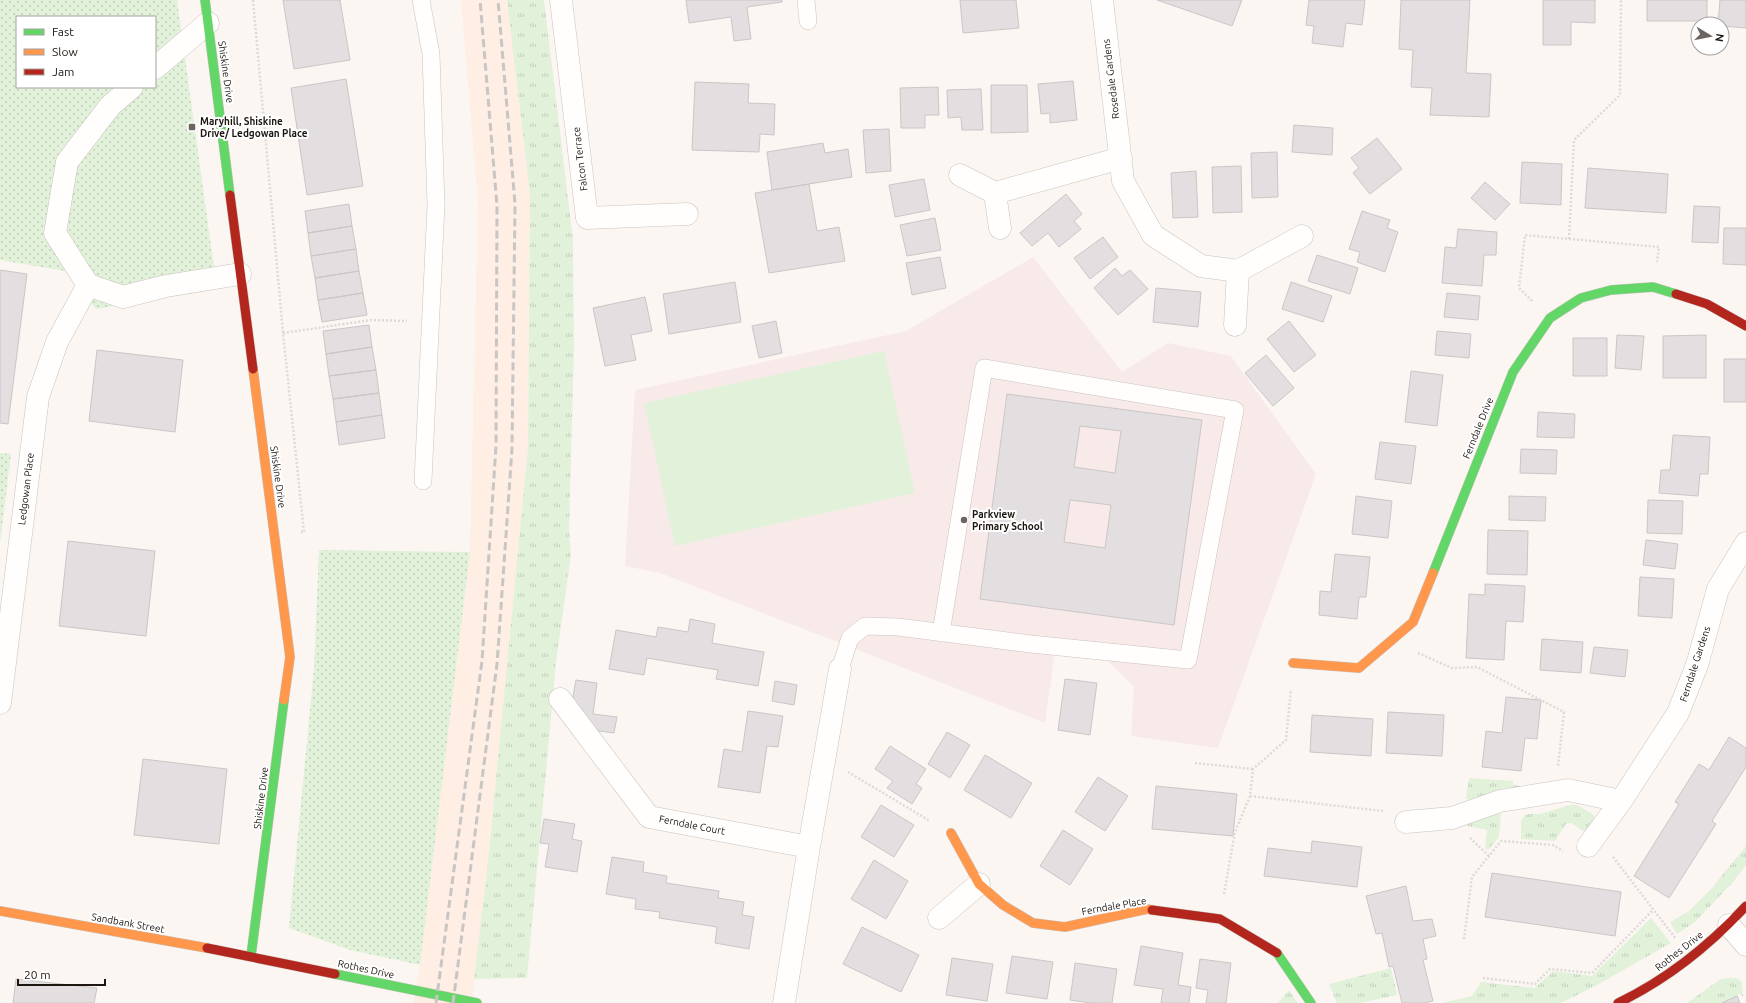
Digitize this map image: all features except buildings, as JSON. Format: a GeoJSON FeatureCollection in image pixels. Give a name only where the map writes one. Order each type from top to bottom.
{"type":"FeatureCollection","features":[{"type":"Feature","properties":{"kind":"street","name":"Shiskine Drive"},"geometry":{"type":"LineString","coordinates":[[205,0],[290,657],[251,956]]}},
{"type":"Feature","properties":{"kind":"street","name":"Falcon Terrace"},"geometry":{"type":"LineString","coordinates":[[561,0],[587,218],[687,214]]}},
{"type":"Feature","properties":{"kind":"street","name":"Rosedale Gardens"},"geometry":{"type":"LineString","coordinates":[[1102,0],[1123,182],[1153,235],[1201,266],[1238,271]]}},
{"type":"Feature","properties":{"kind":"street"},"geometry":{"type":"LineString","coordinates":[[156,67],[208,22]]}},
{"type":"Feature","properties":{"kind":"street"},"geometry":{"type":"LineString","coordinates":[[131,88],[110,106],[67,162],[54,233],[88,285],[123,297],[166,286],[240,274]]}},
{"type":"Feature","properties":{"kind":"street"},"geometry":{"type":"LineString","coordinates":[[960,175],[995,193],[1121,158]]}},
{"type":"Feature","properties":{"kind":"street"},"geometry":{"type":"LineString","coordinates":[[995,193],[1000,228]]}},
{"type":"Feature","properties":{"kind":"street"},"geometry":{"type":"LineString","coordinates":[[1235,326],[1238,271],[1302,236]]}},
{"type":"Feature","properties":{"kind":"street","name":"Ledgowan Place"},"geometry":{"type":"LineString","coordinates":[[0,703],[38,397],[57,342],[88,285]]}},
{"type":"Feature","properties":{"kind":"street","name":"Ferndale Drive"},"geometry":{"type":"LineString","coordinates":[[1293,663],[1359,668],[1413,622],[1513,372],[1550,318],[1581,298],[1611,290],[1653,287],[1707,304],[1746,326]]}},
{"type":"Feature","properties":{"kind":"street","name":"Ferndale Gardens"},"geometry":{"type":"LineString","coordinates":[[1592,841],[1621,802],[1678,713],[1697,665],[1718,589],[1746,543]]}},
{"type":"Feature","properties":{"kind":"street"},"geometry":{"type":"LineString","coordinates":[[784,1003],[840,669]]}},
{"type":"Feature","properties":{"kind":"street","name":"Ferndale Court"},"geometry":{"type":"LineString","coordinates":[[560,699],[650,817],[809,847]]}},
{"type":"Feature","properties":{"kind":"street"},"geometry":{"type":"LineString","coordinates":[[1406,822],[1452,818],[1500,801],[1568,790],[1621,802]]}},
{"type":"Feature","properties":{"kind":"street","name":"Ferndale Place"},"geometry":{"type":"LineString","coordinates":[[951,833],[979,884],[1003,905],[1033,923],[1064,927],[1147,909],[1220,919],[1276,952],[1311,1003]]}},
{"type":"Feature","properties":{"kind":"street"},"geometry":{"type":"LineString","coordinates":[[939,918],[979,884]]}},
{"type":"Feature","properties":{"kind":"street","name":"Rothes Drive"},"geometry":{"type":"LineString","coordinates":[[1618,1003],[1656,983],[1691,958],[1729,925],[1746,906]]}},
{"type":"Feature","properties":{"kind":"street","name":"Sandbank Street"},"geometry":{"type":"LineString","coordinates":[[0,911],[251,956]]}},
{"type":"Feature","properties":{"kind":"street"},"geometry":{"type":"LineString","coordinates":[[1729,925],[1746,945]]}},
{"type":"Feature","properties":{"kind":"street","name":"Rothes Drive"},"geometry":{"type":"LineString","coordinates":[[251,956],[477,1003]]}},
{"type":"Feature","properties":{"kind":"lane"},"geometry":{"type":"LineString","coordinates":[[421,0],[431,54],[436,197],[423,481]]}},
{"type":"Feature","properties":{"kind":"lane"},"geometry":{"type":"LineString","coordinates":[[806,0],[808,21]]}},
{"type":"Feature","properties":{"kind":"lane"},"geometry":{"type":"LineString","coordinates":[[840,669],[850,638],[865,626],[898,627],[941,633],[1030,644],[1188,660],[1235,410],[984,368],[941,633]]}},
{"type":"Feature","properties":{"kind":"path"},"geometry":{"type":"LineString","coordinates":[[253,0],[283,333],[304,532]]}},
{"type":"Feature","properties":{"kind":"path"},"geometry":{"type":"LineString","coordinates":[[1569,239],[1574,140],[1620,95],[1621,0]]}},
{"type":"Feature","properties":{"kind":"path"},"geometry":{"type":"LineString","coordinates":[[1550,318],[1519,288],[1526,235],[1659,247],[1653,287]]}},
{"type":"Feature","properties":{"kind":"path"},"geometry":{"type":"LineString","coordinates":[[283,333],[371,320],[430,322]]}},
{"type":"Feature","properties":{"kind":"path"},"geometry":{"type":"LineString","coordinates":[[1391,641],[1452,668],[1477,668],[1564,712],[1555,792]]}},
{"type":"Feature","properties":{"kind":"path"},"geometry":{"type":"LineString","coordinates":[[1220,919],[1235,832],[1250,796],[1253,769],[1286,740],[1293,663]]}},
{"type":"Feature","properties":{"kind":"path"},"geometry":{"type":"LineString","coordinates":[[825,758],[951,833]]}},
{"type":"Feature","properties":{"kind":"path"},"geometry":{"type":"LineString","coordinates":[[1195,763],[1253,769]]}},
{"type":"Feature","properties":{"kind":"path"},"geometry":{"type":"LineString","coordinates":[[1250,796],[1398,813],[1406,822]]}},
{"type":"Feature","properties":{"kind":"path"},"geometry":{"type":"LineString","coordinates":[[1464,939],[1472,877],[1501,841],[1553,845],[1566,853]]}},
{"type":"Feature","properties":{"kind":"path"},"geometry":{"type":"LineString","coordinates":[[1592,841],[1653,910],[1691,958]]}},
{"type":"Feature","properties":{"kind":"path"},"geometry":{"type":"LineString","coordinates":[[1483,978],[1535,984],[1550,969],[1592,973],[1653,910]]}},
{"type":"Feature","properties":{"kind":"shaded area"},"geometry":{"type":"Polygon","coordinates":[[[461,0],[507,0],[530,194],[528,447],[487,872],[472,1003],[414,1003],[420,965],[470,552],[478,202],[461,0]]]}},
{"type":"Feature","properties":{"kind":"shaded area","name":"Parkview Primary School"},"geometry":{"type":"Polygon","coordinates":[[[1033,257],[1122,372],[1168,343],[1231,356],[1316,474],[1218,748],[1131,736],[1134,687],[1099,653],[1055,651],[1045,723],[660,573],[625,566],[635,390],[906,331],[1033,257]]]}},
{"type":"Feature","properties":{"kind":"green space"},"geometry":{"type":"Polygon","coordinates":[[[0,0],[177,0],[217,289],[96,309],[65,271],[0,260],[0,0]]]}},
{"type":"Feature","properties":{"kind":"green space"},"geometry":{"type":"Polygon","coordinates":[[[507,0],[544,0],[573,240],[574,349],[569,530],[571,555],[556,662],[527,978],[474,979],[487,872],[528,447],[530,194],[507,0]]]}},
{"type":"Feature","properties":{"kind":"green space"},"geometry":{"type":"Polygon","coordinates":[[[884,351],[915,493],[675,546],[644,403],[884,351]]]}},
{"type":"Feature","properties":{"kind":"green space"},"geometry":{"type":"Polygon","coordinates":[[[0,453],[11,454],[0,544],[0,453]]]}},
{"type":"Feature","properties":{"kind":"green space"},"geometry":{"type":"Polygon","coordinates":[[[319,550],[470,552],[420,965],[350,950],[289,928],[314,668],[319,550]]]}},
{"type":"Feature","properties":{"kind":"green space"},"geometry":{"type":"Polygon","coordinates":[[[1469,778],[1513,781],[1513,785],[1528,787],[1532,790],[1505,788],[1469,801],[1466,798],[1469,778]]]}},
{"type":"Feature","properties":{"kind":"green space"},"geometry":{"type":"Polygon","coordinates":[[[1571,805],[1577,805],[1594,815],[1595,820],[1588,834],[1571,823],[1566,824],[1555,841],[1521,839],[1521,821],[1524,816],[1528,814],[1540,814],[1571,805]]]}},
{"type":"Feature","properties":{"kind":"green space"},"geometry":{"type":"Polygon","coordinates":[[[1501,812],[1499,837],[1488,850],[1485,848],[1487,830],[1468,826],[1467,822],[1501,812]]]}},
{"type":"Feature","properties":{"kind":"green space"},"geometry":{"type":"Polygon","coordinates":[[[1746,846],[1746,865],[1733,882],[1695,922],[1677,934],[1670,922],[1689,911],[1711,889],[1746,846]]]}},
{"type":"Feature","properties":{"kind":"green space"},"geometry":{"type":"Polygon","coordinates":[[[1651,918],[1671,943],[1597,985],[1561,1003],[1442,1003],[1472,996],[1481,982],[1535,988],[1553,971],[1592,976],[1651,918]]]}},
{"type":"Feature","properties":{"kind":"green space"},"geometry":{"type":"Polygon","coordinates":[[[1391,968],[1397,995],[1360,1003],[1337,1003],[1329,984],[1391,968]]]}},
{"type":"Feature","properties":{"kind":"green space"},"geometry":{"type":"Polygon","coordinates":[[[1736,978],[1742,982],[1743,997],[1741,994],[1721,1003],[1687,1003],[1721,979],[1736,978]]]}},
{"type":"Feature","properties":{"kind":"green space"},"geometry":{"type":"Polygon","coordinates":[[[1289,990],[1298,1003],[1278,1003],[1289,990]]]}},
{"type":"Feature","properties":{"kind":"railway"},"geometry":{"type":"LineString","coordinates":[[436,1003],[482,661],[496,446],[497,206],[480,0]]}},
{"type":"Feature","properties":{"kind":"railway"},"geometry":{"type":"LineString","coordinates":[[453,1003],[497,664],[512,449],[515,204],[498,0]]}},
{"type":"Feature","properties":{"kind":"traffic: fast"},"geometry":{"type":"LineString","coordinates":[[205,0],[230,195]]}},
{"type":"Feature","properties":{"kind":"traffic: fast"},"geometry":{"type":"LineString","coordinates":[[1433,573],[1513,372],[1550,318],[1581,298],[1611,290],[1653,287],[1676,294]]}},
{"type":"Feature","properties":{"kind":"traffic: fast"},"geometry":{"type":"LineString","coordinates":[[251,956],[284,700]]}},
{"type":"Feature","properties":{"kind":"traffic: fast"},"geometry":{"type":"LineString","coordinates":[[1277,953],[1311,1003]]}},
{"type":"Feature","properties":{"kind":"traffic: fast"},"geometry":{"type":"LineString","coordinates":[[335,974],[477,1003]]}},
{"type":"Feature","properties":{"kind":"traffic: slow"},"geometry":{"type":"LineString","coordinates":[[253,369],[290,657],[284,700]]}},
{"type":"Feature","properties":{"kind":"traffic: slow"},"geometry":{"type":"LineString","coordinates":[[1293,663],[1359,668],[1413,622],[1433,573]]}},
{"type":"Feature","properties":{"kind":"traffic: slow"},"geometry":{"type":"LineString","coordinates":[[951,833],[979,884],[1003,905],[1033,923],[1065,927],[1147,909],[1152,910]]}},
{"type":"Feature","properties":{"kind":"traffic: slow"},"geometry":{"type":"LineString","coordinates":[[0,911],[207,948]]}},
{"type":"Feature","properties":{"kind":"traffic: jam"},"geometry":{"type":"LineString","coordinates":[[230,195],[253,369]]}},
{"type":"Feature","properties":{"kind":"traffic: jam"},"geometry":{"type":"LineString","coordinates":[[1676,294],[1707,304],[1746,326]]}},
{"type":"Feature","properties":{"kind":"traffic: jam"},"geometry":{"type":"LineString","coordinates":[[1618,1003],[1654,983],[1686,961],[1717,935],[1746,906]]}},
{"type":"Feature","properties":{"kind":"traffic: jam"},"geometry":{"type":"LineString","coordinates":[[1152,910],[1220,919],[1277,953]]}},
{"type":"Feature","properties":{"kind":"traffic: jam"},"geometry":{"type":"LineString","coordinates":[[207,948],[335,974]]}},
{"type":"Feature","properties":{"kind":"place","name":"Maryhill, Shiskine Drive/ Ledgowan Place"},"geometry":{"type":"Point","coordinates":[192,127]}},
{"type":"Feature","properties":{"kind":"place","name":"Parkview Primary School"},"geometry":{"type":"Point","coordinates":[964,520]}}]}
